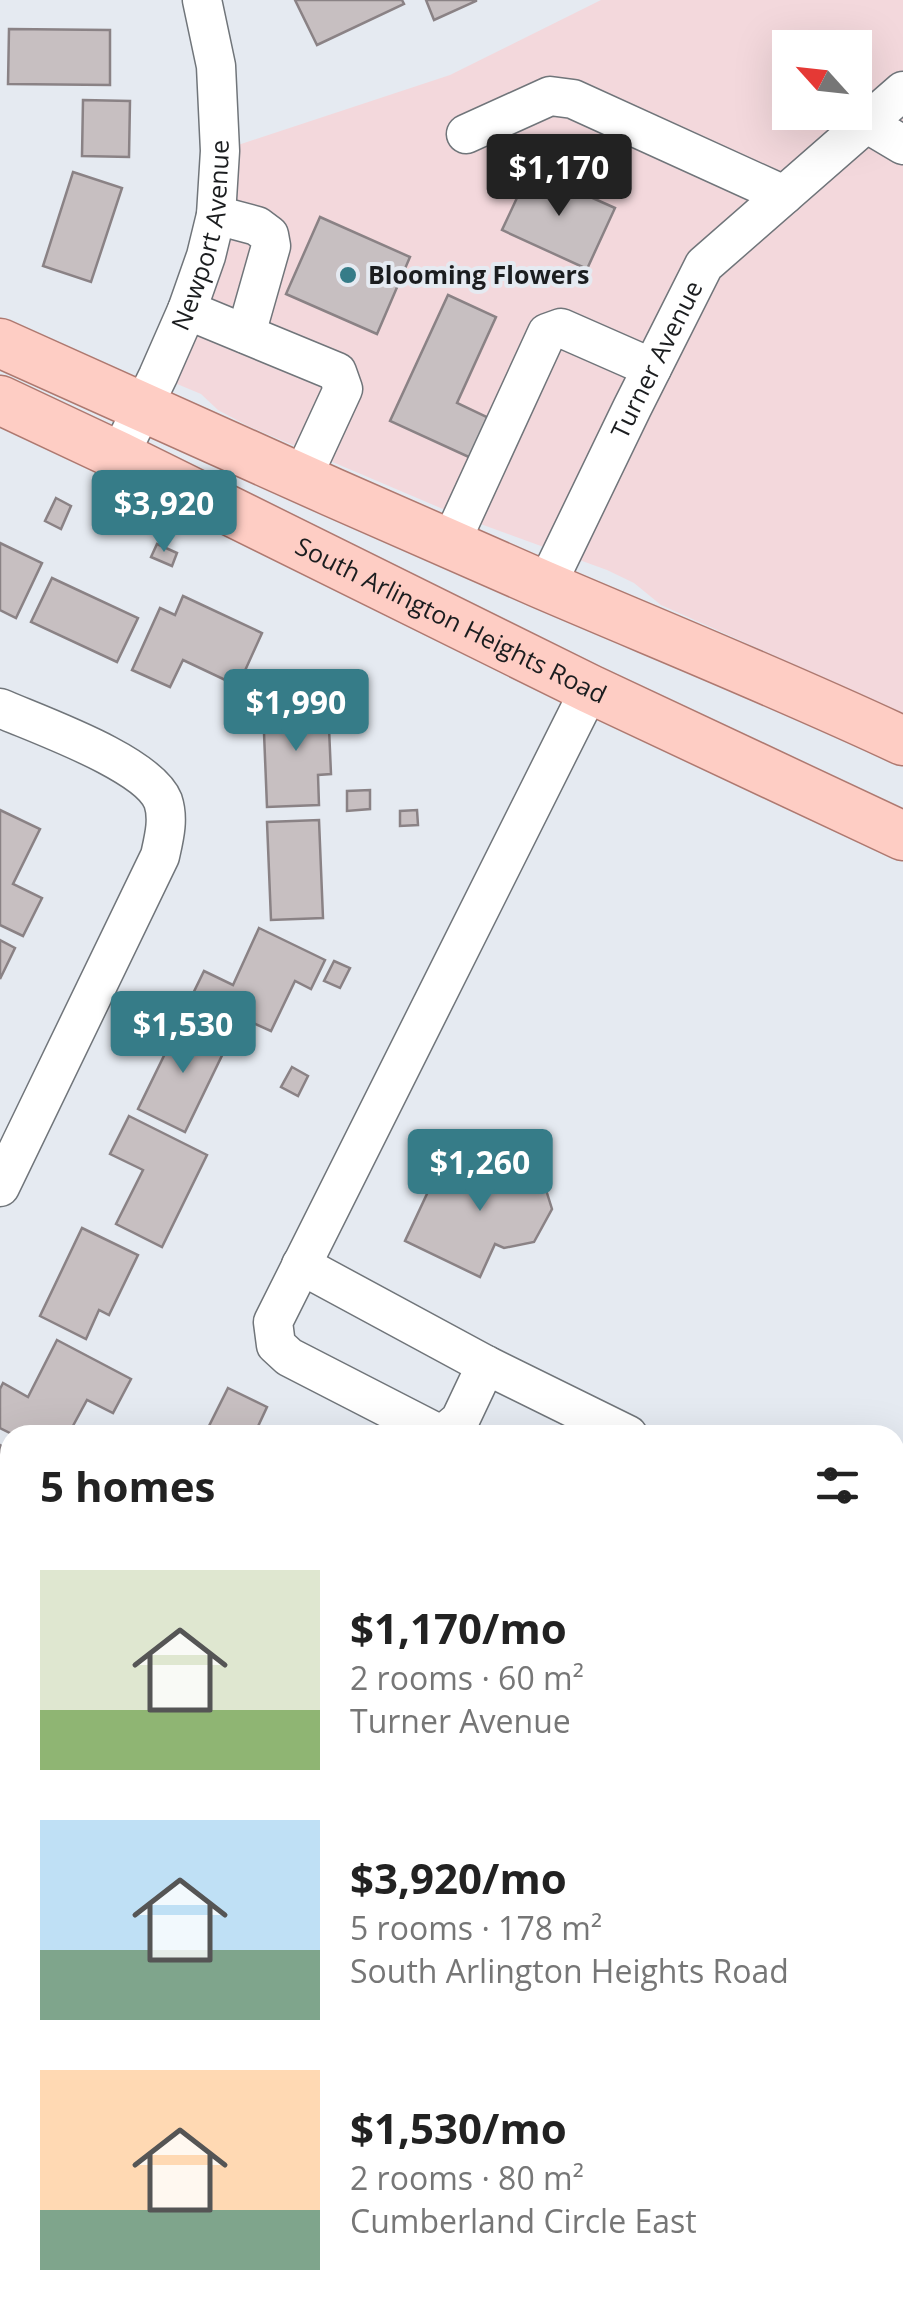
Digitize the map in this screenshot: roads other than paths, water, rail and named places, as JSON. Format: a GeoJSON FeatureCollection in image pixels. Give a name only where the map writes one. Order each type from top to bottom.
{"type":"FeatureCollection","features":[{"type":"Feature","properties":{"kind":"main road"},"geometry":{"type":"LineString","coordinates":[[0,344],[142,410],[736,665],[903,742]]}},
{"type":"Feature","properties":{"kind":"main road","name":"South Arlington Heights Road"},"geometry":{"type":"LineString","coordinates":[[0,400],[590,689],[903,836]]}},
{"type":"Feature","properties":{"kind":"street","name":"Newport Avenue"},"geometry":{"type":"LineString","coordinates":[[120,456],[187,310],[216,215],[220,150],[216,66],[202,0]]}},
{"type":"Feature","properties":{"kind":"street","name":"Turner Avenue"},"geometry":{"type":"LineString","coordinates":[[872,118],[903,90]]}},
{"type":"Feature","properties":{"kind":"street"},"geometry":{"type":"LineString","coordinates":[[466,134],[550,96],[573,99],[784,195]]}},
{"type":"Feature","properties":{"kind":"street"},"geometry":{"type":"LineString","coordinates":[[872,127],[903,146]]}},
{"type":"Feature","properties":{"kind":"street","name":"Turner Avenue"},"geometry":{"type":"LineString","coordinates":[[546,586],[704,266],[858,130]]}},
{"type":"Feature","properties":{"kind":"street"},"geometry":{"type":"LineString","coordinates":[[216,215],[258,226],[269,235],[271,246],[246,334]]}},
{"type":"Feature","properties":{"kind":"street"},"geometry":{"type":"LineString","coordinates":[[187,310],[337,372],[344,389],[301,480]]}},
{"type":"Feature","properties":{"kind":"street"},"geometry":{"type":"LineString","coordinates":[[450,544],[547,333],[561,328],[652,368]]}},
{"type":"Feature","properties":{"kind":"street"},"geometry":{"type":"LineString","coordinates":[[422,1425],[288,1357],[276,1346],[272,1322],[590,689]]}},
{"type":"Feature","properties":{"kind":"street"},"geometry":{"type":"LineString","coordinates":[[0,708],[128,766],[152,784],[164,802],[166,826],[160,856],[0,1187]]}},
{"type":"Feature","properties":{"kind":"street"},"geometry":{"type":"LineString","coordinates":[[301,1265],[486,1365],[608,1425]]}},
{"type":"Feature","properties":{"kind":"street"},"geometry":{"type":"LineString","coordinates":[[454,1425],[486,1365]]}},
{"type":"Feature","properties":{"kind":"place","name":"Blooming Flowers"},"geometry":{"type":"Point","coordinates":[348,275]}}]}
